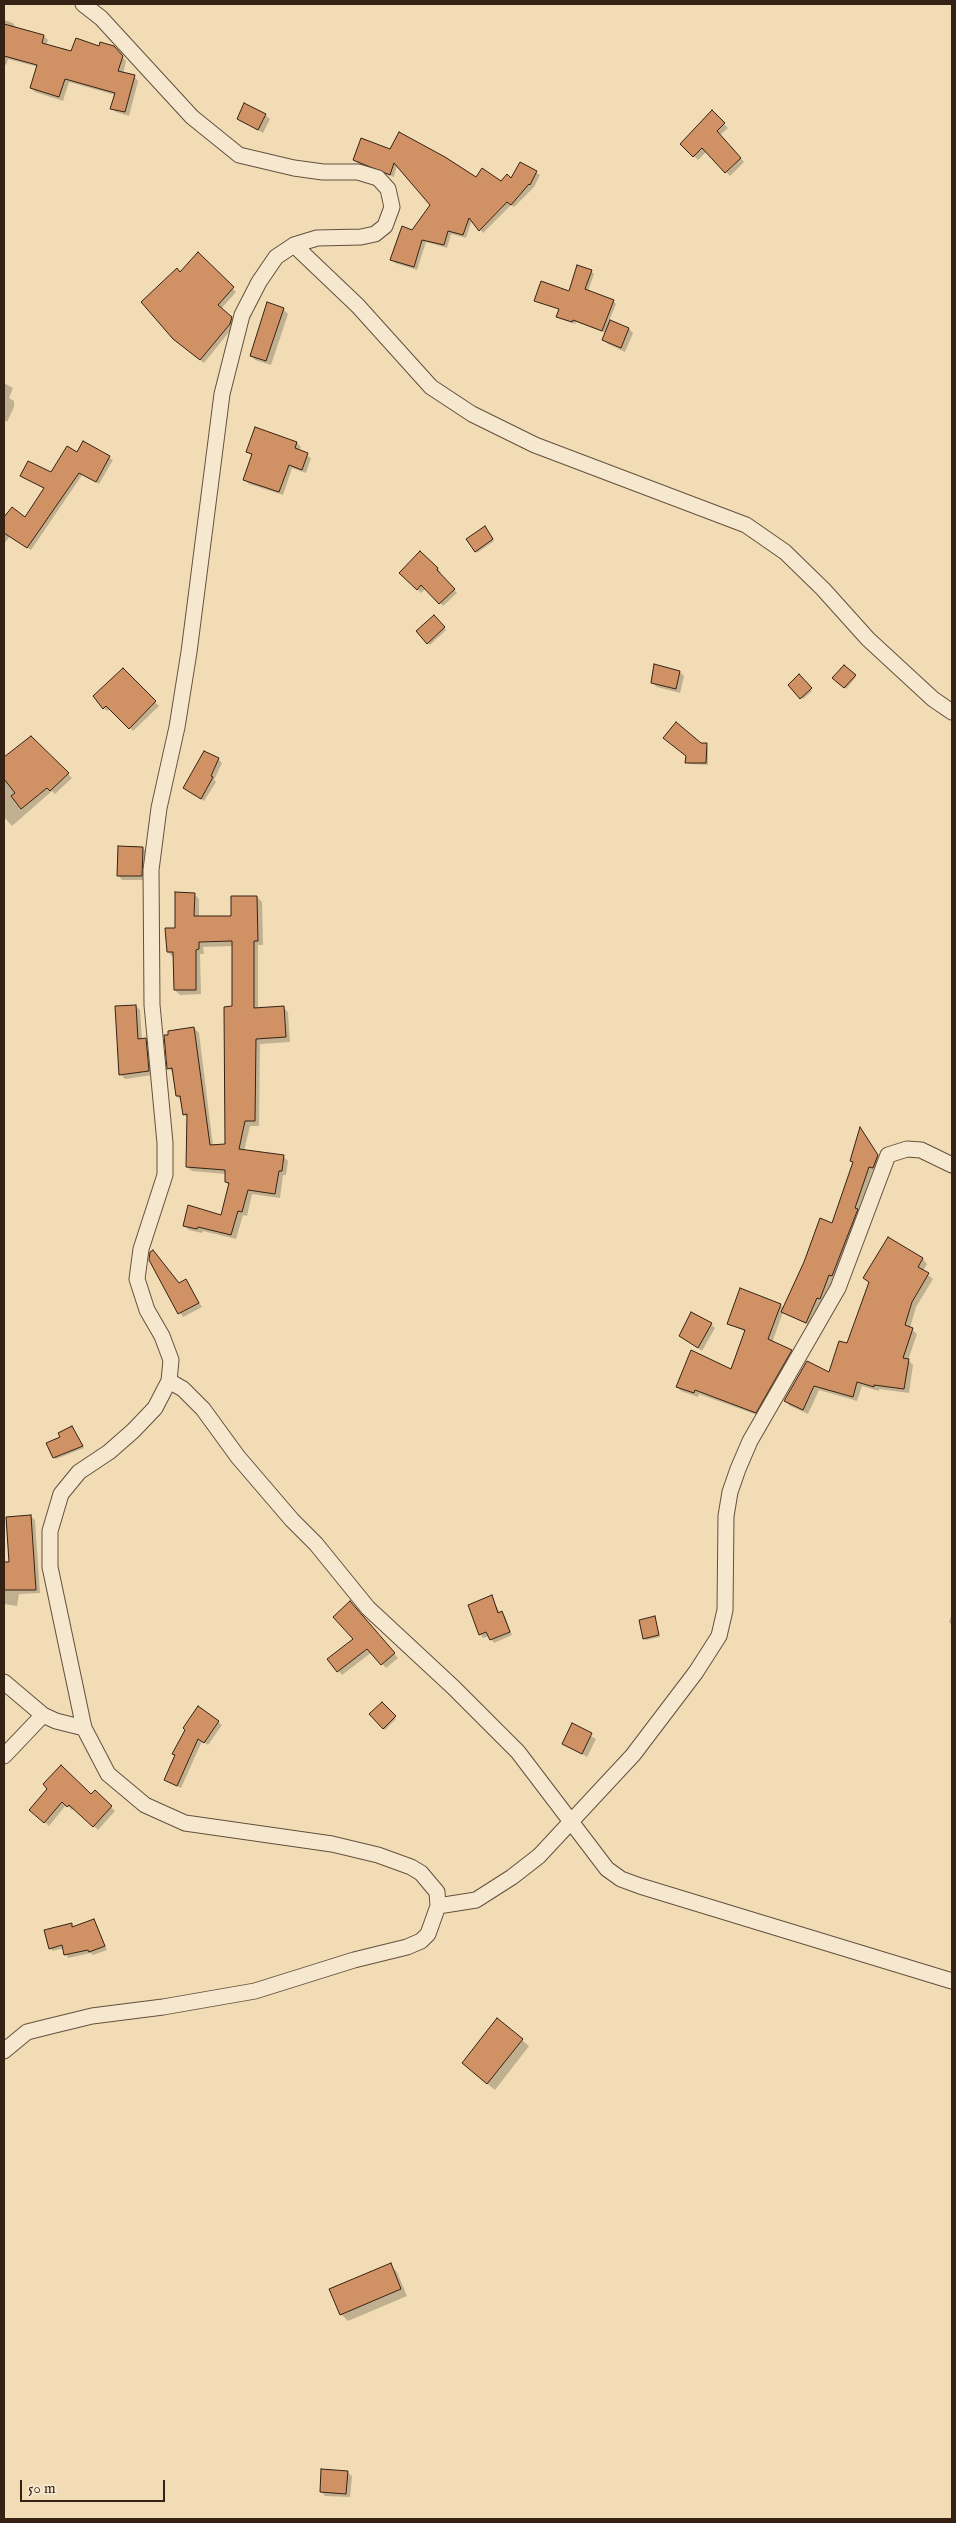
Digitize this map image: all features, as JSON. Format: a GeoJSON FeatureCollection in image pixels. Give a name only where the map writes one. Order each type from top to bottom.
{"type":"FeatureCollection","features":[{"type":"Feature","properties":{"kind":"street"},"geometry":{"type":"LineString","coordinates":[[4,2051],[27,2032],[92,2016],[163,2008],[254,1991],[354,1960],[407,1947],[421,1941],[428,1934],[438,1906],[437,1892],[421,1873],[378,1855],[332,1844],[185,1823],[145,1805],[108,1774],[84,1728],[50,1567],[50,1531],[61,1494],[79,1472],[109,1452],[155,1408],[168,1381],[171,1360],[162,1336],[147,1310],[137,1278],[142,1249],[165,1174],[165,1143],[152,1005],[150,891],[153,847],[188,661],[222,394],[242,314],[259,282],[276,257],[294,245],[316,238],[361,238],[375,234],[385,226],[392,207],[388,189],[378,178],[358,172],[294,168],[239,155],[192,117],[107,24],[83,4]]}},
{"type":"Feature","properties":{"kind":"street"},"geometry":{"type":"LineString","coordinates":[[294,245],[358,306],[432,387],[472,414],[535,445],[746,524],[785,552],[823,589],[868,639],[933,700],[952,712]]}},
{"type":"Feature","properties":{"kind":"street"},"geometry":{"type":"LineString","coordinates":[[438,1906],[476,1900],[512,1877],[539,1856],[649,1735],[696,1672],[719,1636],[725,1610],[726,1516],[730,1492],[738,1469],[750,1442],[838,1288],[888,1155],[907,1149],[921,1150],[952,1165]]}},
{"type":"Feature","properties":{"kind":"street"},"geometry":{"type":"LineString","coordinates":[[168,1381],[183,1390],[203,1409],[238,1457],[292,1520],[316,1544],[368,1608],[453,1687],[518,1752],[607,1869],[621,1879],[817,1941],[952,1981]]}},
{"type":"Feature","properties":{"kind":"street"},"geometry":{"type":"LineString","coordinates":[[4,1682],[43,1715],[56,1721],[84,1728]]}},
{"type":"Feature","properties":{"kind":"street"},"geometry":{"type":"LineString","coordinates":[[4,1756],[43,1715]]}},
{"type":"Feature","properties":{"kind":"building"},"geometry":{"type":"Polygon","coordinates":[[[4,24],[44,35],[42,43],[71,51],[76,38],[99,46],[100,42],[114,46],[123,56],[118,71],[135,75],[125,112],[110,109],[115,93],[65,79],[59,97],[30,88],[37,65],[4,56],[4,24]]]}},
{"type":"Feature","properties":{"kind":"building"},"geometry":{"type":"Polygon","coordinates":[[[244,103],[266,114],[258,130],[237,119],[244,103]]]}},
{"type":"Feature","properties":{"kind":"building"},"geometry":{"type":"Polygon","coordinates":[[[712,110],[725,123],[717,131],[741,158],[725,173],[702,148],[693,157],[680,144],[712,110]]]}},
{"type":"Feature","properties":{"kind":"building"},"geometry":{"type":"Polygon","coordinates":[[[399,132],[445,157],[476,177],[482,168],[501,181],[507,174],[511,178],[520,162],[537,171],[530,185],[511,205],[507,202],[479,231],[469,218],[463,235],[448,231],[444,245],[422,240],[414,267],[390,260],[402,226],[412,230],[430,205],[394,163],[390,175],[353,160],[361,138],[390,149],[399,132]]]}},
{"type":"Feature","properties":{"kind":"building"},"geometry":{"type":"Polygon","coordinates":[[[198,252],[234,287],[218,305],[232,317],[230,324],[200,360],[173,339],[141,302],[177,268],[180,272],[198,252]]]}},
{"type":"Feature","properties":{"kind":"building"},"geometry":{"type":"Polygon","coordinates":[[[577,265],[592,270],[585,289],[614,300],[602,331],[573,320],[572,322],[556,317],[559,309],[534,301],[541,281],[569,291],[577,265]]]}},
{"type":"Feature","properties":{"kind":"building"},"geometry":{"type":"Polygon","coordinates":[[[267,302],[284,308],[266,361],[250,356],[267,302]]]}},
{"type":"Feature","properties":{"kind":"building"},"geometry":{"type":"Polygon","coordinates":[[[610,320],[629,328],[621,348],[602,340],[610,320]]]}},
{"type":"Feature","properties":{"kind":"building"},"geometry":{"type":"Polygon","coordinates":[[[255,427],[297,442],[295,448],[308,453],[302,470],[289,465],[279,492],[243,480],[252,454],[246,452],[255,427]]]}},
{"type":"Feature","properties":{"kind":"building"},"geometry":{"type":"Polygon","coordinates":[[[83,441],[110,456],[96,482],[79,473],[27,548],[4,533],[4,517],[12,507],[25,517],[44,488],[20,476],[28,461],[51,472],[67,446],[77,452],[83,441]]]}},
{"type":"Feature","properties":{"kind":"building"},"geometry":{"type":"Polygon","coordinates":[[[485,526],[493,539],[475,552],[466,539],[485,526]]]}},
{"type":"Feature","properties":{"kind":"building"},"geometry":{"type":"Polygon","coordinates":[[[420,551],[438,568],[437,570],[455,589],[439,604],[421,585],[417,590],[399,573],[420,551]]]}},
{"type":"Feature","properties":{"kind":"building"},"geometry":{"type":"Polygon","coordinates":[[[434,615],[445,627],[427,644],[416,631],[434,615]]]}},
{"type":"Feature","properties":{"kind":"building"},"geometry":{"type":"Polygon","coordinates":[[[654,664],[680,671],[676,689],[651,683],[654,664]]]}},
{"type":"Feature","properties":{"kind":"building"},"geometry":{"type":"Polygon","coordinates":[[[844,665],[856,675],[844,688],[832,678],[844,665]]]}},
{"type":"Feature","properties":{"kind":"building"},"geometry":{"type":"Polygon","coordinates":[[[123,668],[156,701],[129,729],[106,706],[103,709],[93,696],[123,668]]]}},
{"type":"Feature","properties":{"kind":"building"},"geometry":{"type":"Polygon","coordinates":[[[799,674],[812,688],[800,699],[788,685],[799,674]]]}},
{"type":"Feature","properties":{"kind":"building"},"geometry":{"type":"Polygon","coordinates":[[[676,722],[701,743],[707,743],[706,763],[685,763],[686,756],[663,738],[676,722]]]}},
{"type":"Feature","properties":{"kind":"building"},"geometry":{"type":"Polygon","coordinates":[[[31,736],[69,773],[50,791],[47,788],[21,809],[11,796],[15,793],[4,779],[4,757],[31,736]]]}},
{"type":"Feature","properties":{"kind":"building"},"geometry":{"type":"Polygon","coordinates":[[[204,751],[219,758],[211,776],[213,777],[201,799],[183,788],[204,751]]]}},
{"type":"Feature","properties":{"kind":"building"},"geometry":{"type":"Polygon","coordinates":[[[118,846],[143,847],[142,876],[117,876],[118,846]]]}},
{"type":"Feature","properties":{"kind":"building"},"geometry":{"type":"Polygon","coordinates":[[[175,892],[195,893],[194,916],[231,916],[231,896],[257,896],[258,941],[254,941],[254,1008],[284,1006],[286,1037],[256,1039],[255,1121],[245,1121],[239,1149],[284,1155],[282,1171],[279,1171],[275,1194],[248,1190],[242,1212],[238,1211],[231,1235],[198,1227],[197,1229],[183,1226],[188,1205],[221,1215],[229,1183],[225,1182],[225,1170],[186,1167],[187,1114],[183,1115],[180,1096],[176,1096],[172,1068],[167,1069],[164,1035],[168,1035],[168,1031],[194,1027],[210,1145],[225,1144],[224,1007],[232,1006],[232,941],[199,942],[199,949],[196,950],[196,990],[174,990],[173,952],[167,952],[165,928],[175,928],[175,892]]]}},
{"type":"Feature","properties":{"kind":"building"},"geometry":{"type":"Polygon","coordinates":[[[136,1005],[138,1039],[146,1038],[149,1071],[119,1075],[115,1006],[136,1005]]]}},
{"type":"Feature","properties":{"kind":"building"},"geometry":{"type":"Polygon","coordinates":[[[860,1127],[878,1155],[873,1168],[869,1167],[855,1208],[858,1209],[832,1276],[829,1275],[820,1299],[817,1298],[806,1323],[781,1312],[804,1262],[820,1218],[832,1223],[853,1162],[850,1161],[860,1127]]]}},
{"type":"Feature","properties":{"kind":"building"},"geometry":{"type":"Polygon","coordinates":[[[888,1237],[923,1258],[918,1267],[929,1273],[912,1302],[905,1325],[913,1328],[903,1358],[909,1359],[904,1389],[874,1385],[874,1387],[857,1382],[853,1397],[814,1386],[803,1410],[784,1401],[807,1361],[829,1372],[839,1341],[847,1343],[869,1282],[863,1278],[888,1237]]]}},
{"type":"Feature","properties":{"kind":"building"},"geometry":{"type":"Polygon","coordinates":[[[153,1250],[179,1283],[186,1279],[199,1303],[178,1314],[149,1260],[150,1252],[153,1250]]]}},
{"type":"Feature","properties":{"kind":"building"},"geometry":{"type":"Polygon","coordinates":[[[740,1288],[781,1304],[768,1339],[792,1350],[756,1413],[695,1390],[694,1393],[676,1387],[691,1350],[731,1369],[745,1330],[727,1324],[740,1288]]]}},
{"type":"Feature","properties":{"kind":"building"},"geometry":{"type":"Polygon","coordinates":[[[691,1312],[712,1323],[698,1348],[679,1336],[691,1312]]]}},
{"type":"Feature","properties":{"kind":"building"},"geometry":{"type":"Polygon","coordinates":[[[72,1426],[83,1446],[53,1458],[46,1443],[60,1437],[58,1433],[72,1426]]]}},
{"type":"Feature","properties":{"kind":"building"},"geometry":{"type":"Polygon","coordinates":[[[31,1515],[36,1590],[4,1590],[4,1562],[9,1562],[6,1517],[31,1515]]]}},
{"type":"Feature","properties":{"kind":"building"},"geometry":{"type":"Polygon","coordinates":[[[492,1595],[498,1613],[502,1611],[510,1632],[490,1640],[486,1632],[479,1635],[468,1605],[492,1595]]]}},
{"type":"Feature","properties":{"kind":"building"},"geometry":{"type":"Polygon","coordinates":[[[350,1601],[395,1653],[381,1665],[367,1649],[337,1672],[327,1659],[353,1639],[333,1617],[350,1601]]]}},
{"type":"Feature","properties":{"kind":"building"},"geometry":{"type":"Polygon","coordinates":[[[655,1616],[659,1635],[643,1639],[639,1620],[655,1616]]]}},
{"type":"Feature","properties":{"kind":"building"},"geometry":{"type":"Polygon","coordinates":[[[382,1702],[396,1716],[383,1729],[369,1714],[382,1702]]]}},
{"type":"Feature","properties":{"kind":"building"},"geometry":{"type":"Polygon","coordinates":[[[198,1706],[219,1721],[204,1743],[198,1739],[177,1786],[164,1780],[175,1755],[172,1754],[185,1730],[183,1728],[198,1706]]]}},
{"type":"Feature","properties":{"kind":"building"},"geometry":{"type":"Polygon","coordinates":[[[572,1723],[592,1733],[582,1754],[562,1744],[572,1723]]]}},
{"type":"Feature","properties":{"kind":"building"},"geometry":{"type":"Polygon","coordinates":[[[61,1765],[91,1794],[95,1790],[112,1806],[93,1827],[69,1805],[67,1807],[62,1802],[44,1823],[29,1810],[47,1789],[43,1784],[61,1765]]]}},
{"type":"Feature","properties":{"kind":"building"},"geometry":{"type":"Polygon","coordinates":[[[94,1919],[105,1946],[89,1952],[88,1950],[64,1955],[62,1945],[49,1949],[44,1930],[72,1923],[72,1927],[94,1919]]]}},
{"type":"Feature","properties":{"kind":"building"},"geometry":{"type":"Polygon","coordinates":[[[497,2018],[523,2039],[487,2084],[462,2063],[497,2018]]]}},
{"type":"Feature","properties":{"kind":"building"},"geometry":{"type":"Polygon","coordinates":[[[391,2263],[401,2289],[340,2315],[329,2289],[391,2263]]]}},
{"type":"Feature","properties":{"kind":"building"},"geometry":{"type":"Polygon","coordinates":[[[321,2469],[348,2471],[346,2494],[320,2492],[321,2469]]]}}]}
